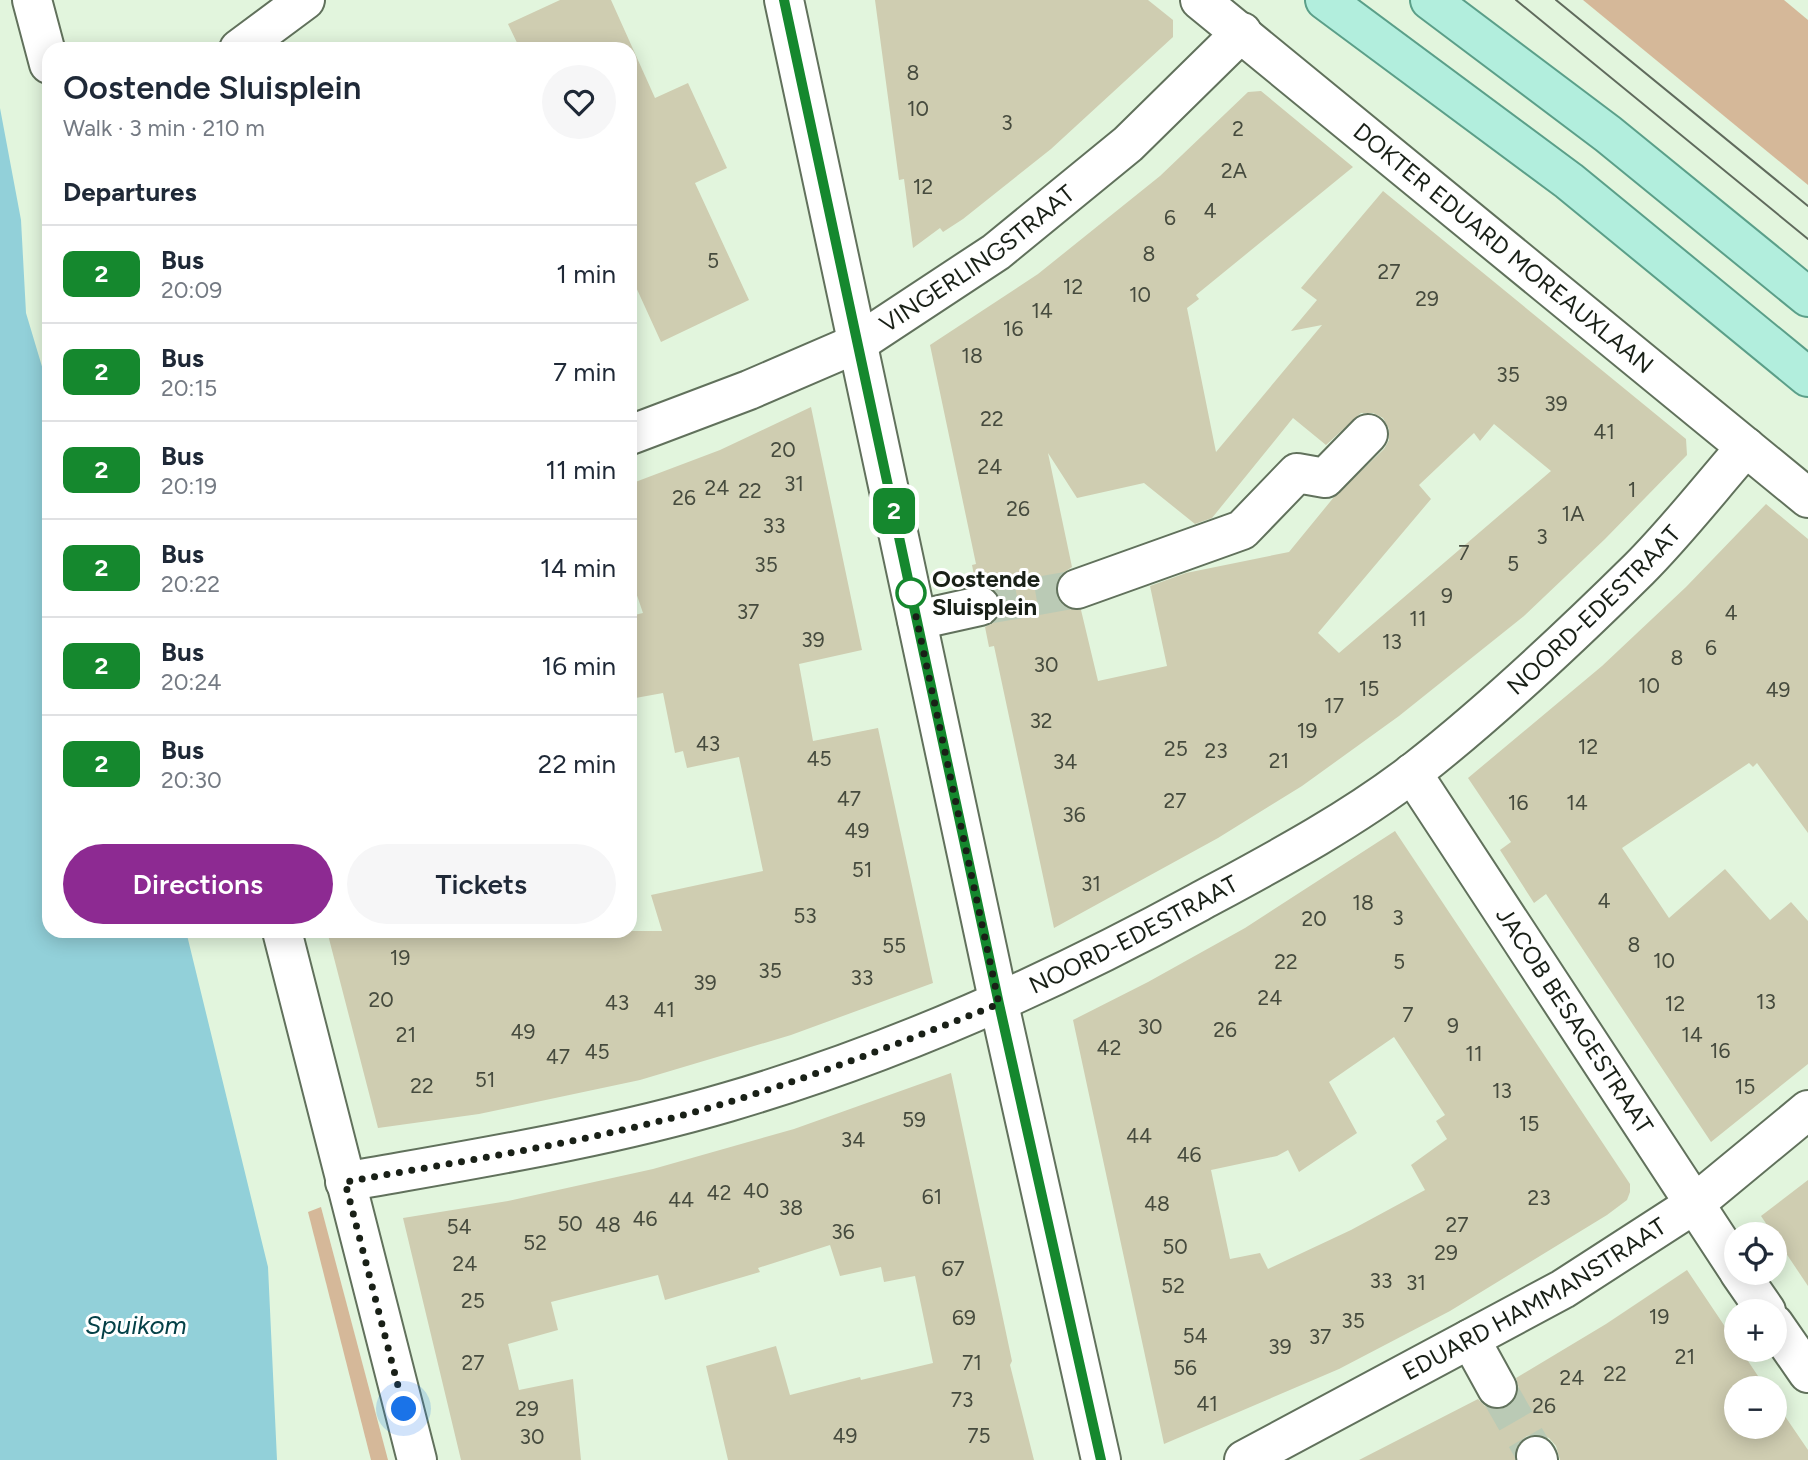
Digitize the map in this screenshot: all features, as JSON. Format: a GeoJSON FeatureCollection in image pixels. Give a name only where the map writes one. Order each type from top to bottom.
{"type":"FeatureCollection","features":[{"type":"Feature","properties":{"kind":"main road"},"geometry":{"type":"LineString","coordinates":[[1325,0],[1569,181],[1808,377]]}},
{"type":"Feature","properties":{"kind":"main road"},"geometry":{"type":"LineString","coordinates":[[1430,0],[1608,134],[1808,297]]}},
{"type":"Feature","properties":{"kind":"street"},"geometry":{"type":"LineString","coordinates":[[32,0],[43,42]]}},
{"type":"Feature","properties":{"kind":"street"},"geometry":{"type":"LineString","coordinates":[[248,42],[305,0]]}},
{"type":"Feature","properties":{"kind":"street"},"geometry":{"type":"LineString","coordinates":[[784,0],[999,1004],[1101,1460]]}},
{"type":"Feature","properties":{"kind":"street","name":"DOKTER EDUARD MOREAUXLAAN"},"geometry":{"type":"LineString","coordinates":[[1200,0],[1808,498]]}},
{"type":"Feature","properties":{"kind":"street","name":"VINGERLINGSTRAAT"},"geometry":{"type":"LineString","coordinates":[[637,432],[750,390],[858,343],[996,252],[1128,144],[1242,33]]}},
{"type":"Feature","properties":{"kind":"street"},"geometry":{"type":"LineString","coordinates":[[1077,589],[1242,530],[1297,473],[1325,478],[1368,434]]}},
{"type":"Feature","properties":{"kind":"street","name":"NOORD-EDESTRAAT"},"geometry":{"type":"LineString","coordinates":[[345,1182],[580,1139],[728,1102],[876,1052],[999,1004],[1121,945],[1289,853],[1412,774],[1480,717],[1641,567],[1746,447]]}},
{"type":"Feature","properties":{"kind":"street"},"geometry":{"type":"LineString","coordinates":[[917,620],[981,606]]}},
{"type":"Feature","properties":{"kind":"street","name":"JACOB BESAGESTRAAT"},"geometry":{"type":"LineString","coordinates":[[1412,774],[1724,1250]]}},
{"type":"Feature","properties":{"kind":"street"},"geometry":{"type":"LineString","coordinates":[[284,938],[417,1460]]}},
{"type":"Feature","properties":{"kind":"street","name":"EDUARD HAMMANSTRAAT"},"geometry":{"type":"LineString","coordinates":[[1244,1460],[1563,1289],[1693,1205],[1808,1110]]}},
{"type":"Feature","properties":{"kind":"street"},"geometry":{"type":"LineString","coordinates":[[1470,1339],[1497,1388]]}},
{"type":"Feature","properties":{"kind":"street"},"geometry":{"type":"LineString","coordinates":[[1787,1343],[1808,1373]]}},
{"type":"Feature","properties":{"kind":"shaded area"},"geometry":{"type":"Polygon","coordinates":[[[1583,0],[1784,0],[1808,20],[1808,185],[1583,0]]]}},
{"type":"Feature","properties":{"kind":"shaded area"},"geometry":{"type":"Polygon","coordinates":[[[321,1207],[388,1460],[371,1460],[308,1212],[321,1207]]]}},
{"type":"Feature","properties":{"kind":"water","name":"Spuikom"},"geometry":{"type":"Polygon","coordinates":[[[0,108],[21,220],[26,313],[42,367],[42,938],[188,938],[268,1267],[277,1460],[0,1460],[0,108]]]}},
{"type":"Feature","properties":{"kind":"building"},"geometry":{"type":"Polygon","coordinates":[[[560,0],[611,0],[630,42],[517,42],[508,24],[560,0]]]}},
{"type":"Feature","properties":{"kind":"building"},"geometry":{"type":"Polygon","coordinates":[[[875,0],[1148,0],[1173,20],[1173,37],[1051,149],[963,219],[943,232],[940,228],[913,248],[904,179],[899,180],[875,0]]]}},
{"type":"Feature","properties":{"kind":"building"},"geometry":{"type":"Polygon","coordinates":[[[637,58],[655,98],[688,83],[727,168],[695,183],[749,300],[661,342],[637,289],[637,58]]]}},
{"type":"Feature","properties":{"kind":"building"},"geometry":{"type":"Polygon","coordinates":[[[1261,91],[1353,167],[1196,295],[1199,299],[1187,308],[1216,452],[1322,325],[1291,331],[1317,300],[1301,288],[1383,191],[1686,439],[1687,455],[1605,539],[1524,616],[1399,716],[1302,786],[1218,838],[1054,928],[994,646],[989,647],[985,627],[995,622],[1001,613],[1001,602],[996,591],[986,585],[976,585],[972,565],[976,564],[930,345],[1038,274],[1160,176],[1248,92],[1261,91]],[[1361,413],[1326,445],[1293,418],[1212,518],[1195,524],[1144,483],[1077,498],[1048,453],[1072,567],[1060,575],[1055,586],[1056,596],[1063,606],[1081,610],[1098,681],[1167,666],[1150,586],[1186,573],[1289,552],[1334,497],[1384,449],[1389,440],[1389,429],[1383,418],[1373,413],[1361,413]],[[1494,424],[1480,441],[1474,433],[1419,485],[1431,499],[1318,633],[1339,653],[1551,471],[1494,424]]]}},
{"type":"Feature","properties":{"kind":"building"},"geometry":{"type":"Polygon","coordinates":[[[811,407],[862,650],[799,664],[813,741],[878,728],[933,983],[791,1035],[640,1080],[479,1114],[378,1128],[329,938],[637,938],[637,931],[662,931],[651,895],[763,871],[739,757],[687,768],[683,751],[675,753],[663,693],[637,698],[637,614],[643,613],[637,595],[637,481],[720,450],[811,407]]]}},
{"type":"Feature","properties":{"kind":"building"},"geometry":{"type":"Polygon","coordinates":[[[1766,504],[1808,539],[1808,833],[1757,763],[1753,767],[1749,763],[1622,848],[1669,918],[1725,869],[1770,920],[1791,902],[1808,921],[1808,1064],[1711,1142],[1546,894],[1534,903],[1500,850],[1511,842],[1468,778],[1602,666],[1686,587],[1766,504]]]}},
{"type":"Feature","properties":{"kind":"building"},"geometry":{"type":"Polygon","coordinates":[[[1395,831],[1630,1184],[1630,1192],[1627,1200],[1607,1215],[1450,1311],[1339,1369],[1164,1444],[1073,1020],[1245,928],[1395,831]],[[1394,1037],[1329,1082],[1357,1133],[1299,1172],[1288,1150],[1277,1156],[1211,1170],[1230,1259],[1260,1253],[1268,1269],[1351,1230],[1425,1190],[1411,1165],[1447,1139],[1436,1121],[1445,1115],[1394,1037]]]}},
{"type":"Feature","properties":{"kind":"building"},"geometry":{"type":"Polygon","coordinates":[[[951,1073],[1012,1361],[1010,1365],[1034,1460],[728,1460],[706,1366],[776,1346],[790,1395],[860,1377],[861,1380],[933,1363],[915,1276],[884,1282],[881,1267],[840,1276],[830,1245],[758,1268],[760,1272],[665,1300],[658,1275],[551,1302],[558,1330],[508,1344],[519,1390],[573,1379],[581,1460],[461,1460],[403,1218],[508,1201],[653,1169],[794,1129],[951,1073]]]}},
{"type":"Feature","properties":{"kind":"building"},"geometry":{"type":"Polygon","coordinates":[[[1808,1180],[1808,1286],[1787,1255],[1787,1222],[1765,1222],[1761,1216],[1808,1180]]]}},
{"type":"Feature","properties":{"kind":"building"},"geometry":{"type":"Polygon","coordinates":[[[1687,1270],[1724,1325],[1724,1362],[1749,1362],[1758,1376],[1724,1376],[1724,1439],[1787,1439],[1787,1419],[1808,1450],[1808,1460],[1560,1460],[1556,1446],[1549,1438],[1537,1434],[1527,1436],[1518,1443],[1515,1460],[1359,1460],[1478,1399],[1485,1406],[1496,1410],[1508,1407],[1516,1399],[1519,1389],[1516,1378],[1606,1324],[1687,1270]]]}},
{"type":"Feature","properties":{"kind":"tunnel"},"geometry":{"type":"LineString","coordinates":[[980,606],[1077,589]]}},
{"type":"Feature","properties":{"kind":"tunnel"},"geometry":{"type":"LineString","coordinates":[[1497,1388],[1536,1456]]}},
{"type":"Feature","properties":{"kind":"tram line"},"geometry":{"type":"LineString","coordinates":[[1516,0],[1808,239]]}},
{"type":"Feature","properties":{"kind":"tram line"},"geometry":{"type":"LineString","coordinates":[[1556,0],[1808,206]]}},
{"type":"Feature","properties":{"kind":"bus line","name":"2"},"geometry":{"type":"LineString","coordinates":[[784,0],[999,1004],[1101,1460]]}},
{"type":"Feature","properties":{"kind":"place","name":"Oostende Sluisplein"},"geometry":{"type":"Point","coordinates":[911,593]}},
{"type":"Feature","properties":{"kind":"route"},"geometry":{"type":"LineString","coordinates":[[404,1409],[345,1182],[580,1139],[728,1102],[876,1052],[999,1004],[911,593]]}}]}
